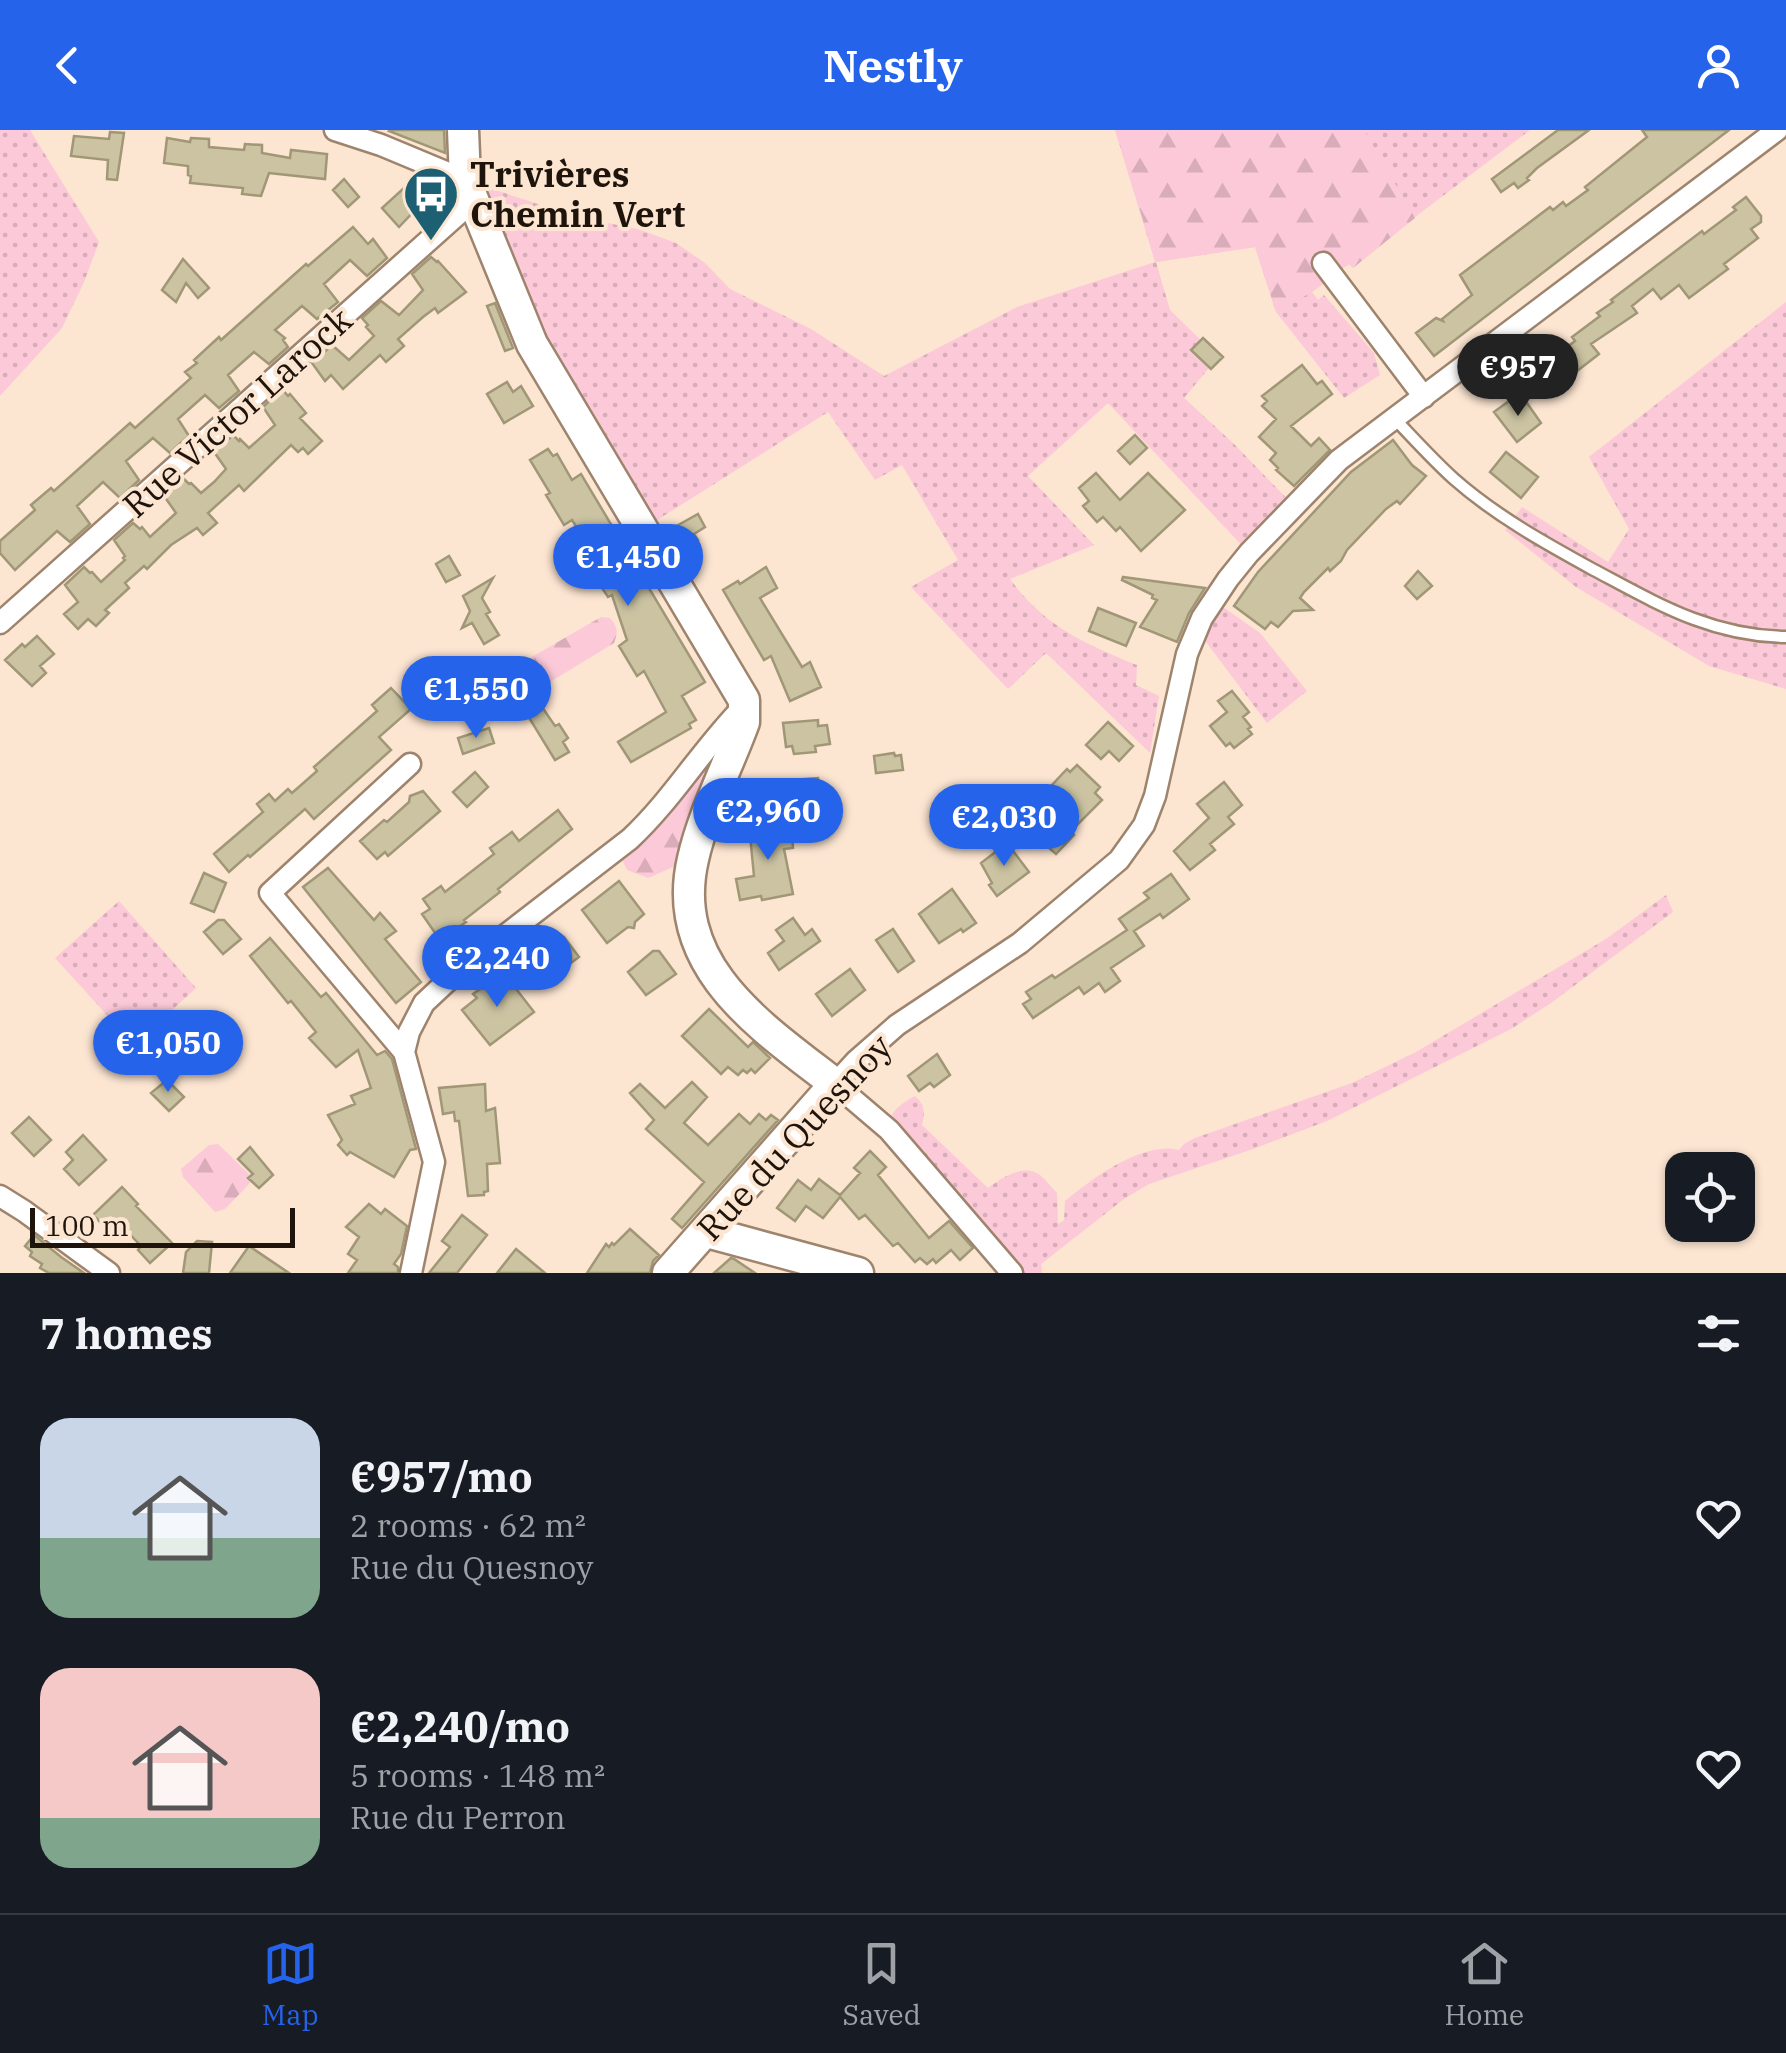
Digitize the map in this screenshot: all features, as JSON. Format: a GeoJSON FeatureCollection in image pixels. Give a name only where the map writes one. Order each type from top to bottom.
{"type":"FeatureCollection","features":[{"type":"Feature","properties":{"kind":"street"},"geometry":{"type":"LineString","coordinates":[[334,130],[382,145],[470,190]]}},
{"type":"Feature","properties":{"kind":"street"},"geometry":{"type":"LineString","coordinates":[[463,130],[470,190],[532,344],[741,692],[744,722],[693,860],[689,886],[692,922],[706,962],[746,1012],[889,1130],[1012,1273]]}},
{"type":"Feature","properties":{"kind":"street","name":"Rue du Quesnoy"},"geometry":{"type":"LineString","coordinates":[[668,1273],[856,1061],[897,1026],[1020,943],[1119,860],[1144,825],[1155,796],[1187,654],[1202,618],[1249,553],[1339,460],[1776,130]]}},
{"type":"Feature","properties":{"kind":"street","name":"Rue Victor Larock"},"geometry":{"type":"LineString","coordinates":[[4,612],[470,190]]}},
{"type":"Feature","properties":{"kind":"street"},"geometry":{"type":"LineString","coordinates":[[1323,263],[1424,397]]}},
{"type":"Feature","properties":{"kind":"street"},"geometry":{"type":"LineString","coordinates":[[404,1052],[409,1032],[434,993],[630,839],[744,705]]}},
{"type":"Feature","properties":{"kind":"street"},"geometry":{"type":"LineString","coordinates":[[410,764],[270,892],[404,1052],[434,1162],[410,1273]]}},
{"type":"Feature","properties":{"kind":"street"},"geometry":{"type":"LineString","coordinates":[[0,1196],[109,1273]]}},
{"type":"Feature","properties":{"kind":"street"},"geometry":{"type":"LineString","coordinates":[[707,1232],[858,1273]]}},
{"type":"Feature","properties":{"kind":"lane"},"geometry":{"type":"LineString","coordinates":[[1395,419],[1454,480],[1545,543],[1678,615],[1732,631],[1786,637]]}},
{"type":"Feature","properties":{"kind":"green space"},"geometry":{"type":"Polygon","coordinates":[[[0,130],[30,130],[99,242],[62,328],[0,396],[0,130]]]}},
{"type":"Feature","properties":{"kind":"green space"},"geometry":{"type":"Polygon","coordinates":[[[1115,130],[1530,130],[1353,268],[1349,264],[1312,292],[1318,300],[1324,295],[1374,353],[1380,375],[1344,398],[1276,312],[1255,247],[1156,262],[1170,310],[1218,357],[1184,398],[1294,506],[1249,553],[1108,403],[1028,476],[1094,545],[1010,579],[1037,609],[1067,632],[1137,665],[1136,685],[1159,696],[1150,753],[1046,653],[1008,689],[911,587],[958,560],[902,465],[875,480],[828,412],[643,529],[532,344],[465,180],[676,243],[705,263],[730,289],[811,329],[884,376],[1017,307],[1155,262],[1115,130]]]}},
{"type":"Feature","properties":{"kind":"green space"},"geometry":{"type":"Polygon","coordinates":[[[1115,130],[1364,130],[1415,218],[1353,268],[1349,264],[1312,292],[1276,312],[1255,247],[1156,262],[1115,130]]]}},
{"type":"Feature","properties":{"kind":"green space"},"geometry":{"type":"Polygon","coordinates":[[[1786,302],[1786,689],[1709,666],[1576,587],[1505,530],[1522,507],[1608,562],[1629,529],[1589,457],[1786,302]]]}},
{"type":"Feature","properties":{"kind":"green space"},"geometry":{"type":"Polygon","coordinates":[[[1213,600],[1260,633],[1307,691],[1267,723],[1206,642],[1195,635],[1213,600]]]}},
{"type":"Feature","properties":{"kind":"green space"},"geometry":{"type":"Polygon","coordinates":[[[601,617],[610,618],[615,624],[614,643],[509,707],[492,680],[601,617]]]}},
{"type":"Feature","properties":{"kind":"green space"},"geometry":{"type":"Polygon","coordinates":[[[722,745],[680,864],[648,878],[627,870],[617,849],[722,745]]]}},
{"type":"Feature","properties":{"kind":"green space"},"geometry":{"type":"Polygon","coordinates":[[[1666,895],[1673,912],[1511,1029],[1327,1121],[1149,1184],[1041,1264],[1042,1273],[1011,1273],[889,1121],[896,1109],[915,1096],[923,1109],[922,1125],[988,1188],[1020,1171],[1042,1177],[1057,1193],[1058,1224],[1064,1220],[1065,1201],[1119,1164],[1150,1151],[1179,1150],[1195,1138],[1352,1083],[1416,1052],[1606,939],[1666,895]]]}},
{"type":"Feature","properties":{"kind":"green space"},"geometry":{"type":"Polygon","coordinates":[[[119,901],[196,988],[169,1013],[181,1027],[147,1059],[55,958],[119,901]]]}},
{"type":"Feature","properties":{"kind":"green space"},"geometry":{"type":"Polygon","coordinates":[[[218,1144],[249,1174],[250,1183],[225,1209],[215,1212],[183,1177],[181,1169],[209,1145],[218,1144]]]}},
{"type":"Feature","properties":{"kind":"building"},"geometry":{"type":"Polygon","coordinates":[[[444,130],[445,153],[389,131],[444,130]]]}},
{"type":"Feature","properties":{"kind":"building"},"geometry":{"type":"Polygon","coordinates":[[[1558,130],[1589,130],[1537,168],[1518,188],[1514,183],[1501,192],[1492,179],[1558,130]]]}},
{"type":"Feature","properties":{"kind":"building"},"geometry":{"type":"Polygon","coordinates":[[[1642,130],[1729,130],[1434,356],[1416,333],[1436,318],[1443,321],[1472,295],[1460,275],[1550,207],[1553,210],[1563,202],[1566,206],[1588,190],[1585,187],[1647,137],[1642,130]]]}},
{"type":"Feature","properties":{"kind":"building"},"geometry":{"type":"Polygon","coordinates":[[[110,132],[124,133],[117,180],[107,179],[108,160],[71,156],[74,136],[109,139],[110,132]]]}},
{"type":"Feature","properties":{"kind":"building"},"geometry":{"type":"Polygon","coordinates":[[[167,138],[190,142],[191,138],[209,139],[209,147],[244,150],[245,144],[262,145],[262,153],[290,158],[291,150],[327,154],[325,179],[269,173],[261,196],[242,194],[243,188],[190,183],[188,166],[164,163],[167,138]]]}},
{"type":"Feature","properties":{"kind":"building"},"geometry":{"type":"Polygon","coordinates":[[[344,179],[359,197],[348,207],[333,190],[344,179]]]}},
{"type":"Feature","properties":{"kind":"building"},"geometry":{"type":"Polygon","coordinates":[[[404,188],[420,205],[399,227],[382,208],[404,188]]]}},
{"type":"Feature","properties":{"kind":"building"},"geometry":{"type":"Polygon","coordinates":[[[1746,197],[1761,216],[1761,222],[1751,229],[1758,238],[1724,264],[1728,269],[1689,298],[1679,285],[1661,299],[1653,289],[1632,306],[1637,313],[1591,344],[1599,354],[1572,375],[1557,355],[1575,341],[1572,337],[1600,316],[1597,313],[1611,300],[1736,210],[1733,207],[1746,197]]]}},
{"type":"Feature","properties":{"kind":"building"},"geometry":{"type":"Polygon","coordinates":[[[353,227],[368,244],[373,239],[387,258],[367,276],[350,260],[324,284],[338,302],[317,319],[302,306],[275,330],[285,338],[288,347],[269,364],[254,352],[228,375],[239,391],[219,408],[205,395],[178,419],[189,436],[170,453],[153,438],[126,461],[139,480],[120,498],[103,482],[77,506],[90,524],[70,542],[57,531],[15,570],[0,553],[0,541],[35,510],[31,505],[51,488],[54,491],[130,423],[135,428],[191,378],[185,372],[197,363],[194,360],[353,227]]]}},
{"type":"Feature","properties":{"kind":"building"},"geometry":{"type":"Polygon","coordinates":[[[431,257],[466,292],[438,313],[435,308],[423,317],[398,339],[404,346],[386,362],[380,355],[343,389],[331,375],[325,381],[312,363],[332,345],[349,360],[374,336],[362,318],[381,301],[399,315],[423,290],[412,274],[431,257]]]}},
{"type":"Feature","properties":{"kind":"building"},"geometry":{"type":"Polygon","coordinates":[[[183,259],[209,288],[198,298],[186,283],[176,302],[162,290],[183,259]]]}},
{"type":"Feature","properties":{"kind":"building"},"geometry":{"type":"Polygon","coordinates":[[[495,303],[513,348],[505,351],[487,306],[495,303]]]}},
{"type":"Feature","properties":{"kind":"building"},"geometry":{"type":"Polygon","coordinates":[[[1203,338],[1223,357],[1211,369],[1191,350],[1203,338]]]}},
{"type":"Feature","properties":{"kind":"building"},"geometry":{"type":"Polygon","coordinates":[[[1302,365],[1317,384],[1322,381],[1332,394],[1291,426],[1311,446],[1319,438],[1330,450],[1294,486],[1276,470],[1270,460],[1276,453],[1259,437],[1276,419],[1262,406],[1267,401],[1262,396],[1302,365]]]}},
{"type":"Feature","properties":{"kind":"building"},"geometry":{"type":"Polygon","coordinates":[[[507,382],[513,392],[521,386],[533,406],[504,423],[487,394],[507,382]]]}},
{"type":"Feature","properties":{"kind":"building"},"geometry":{"type":"Polygon","coordinates":[[[282,389],[306,413],[300,418],[322,441],[308,454],[291,445],[244,491],[239,485],[208,513],[217,523],[203,535],[197,528],[171,545],[147,569],[144,566],[125,583],[129,588],[105,610],[109,613],[96,626],[88,619],[78,629],[64,614],[78,602],[65,585],[84,567],[101,582],[125,560],[114,540],[133,523],[150,537],[176,513],[164,496],[183,478],[201,493],[214,482],[226,469],[214,452],[233,435],[249,448],[275,425],[263,407],[282,389]]]}},
{"type":"Feature","properties":{"kind":"building"},"geometry":{"type":"Polygon","coordinates":[[[1513,398],[1520,408],[1527,403],[1541,423],[1517,442],[1494,412],[1513,398]]]}},
{"type":"Feature","properties":{"kind":"building"},"geometry":{"type":"Polygon","coordinates":[[[1135,435],[1147,448],[1130,464],[1118,451],[1135,435]]]}},
{"type":"Feature","properties":{"kind":"building"},"geometry":{"type":"Polygon","coordinates":[[[1393,440],[1426,476],[1400,504],[1397,501],[1386,509],[1341,561],[1304,592],[1300,598],[1313,610],[1293,611],[1278,627],[1271,622],[1265,629],[1234,606],[1258,572],[1351,472],[1393,440]]]}},
{"type":"Feature","properties":{"kind":"building"},"geometry":{"type":"Polygon","coordinates":[[[548,449],[553,456],[557,454],[572,480],[581,474],[705,682],[682,696],[696,720],[689,724],[691,728],[631,762],[618,742],[666,712],[644,671],[637,676],[619,646],[627,640],[612,595],[608,597],[588,567],[600,560],[572,520],[564,525],[530,460],[548,449]]]}},
{"type":"Feature","properties":{"kind":"building"},"geometry":{"type":"Polygon","coordinates":[[[1506,452],[1538,477],[1521,498],[1490,472],[1506,452]]]}},
{"type":"Feature","properties":{"kind":"building"},"geometry":{"type":"Polygon","coordinates":[[[1096,473],[1120,500],[1148,473],[1185,510],[1141,551],[1120,527],[1116,531],[1103,517],[1097,522],[1083,506],[1089,501],[1079,488],[1096,473]]]}},
{"type":"Feature","properties":{"kind":"building"},"geometry":{"type":"Polygon","coordinates":[[[698,514],[705,527],[694,534],[698,540],[677,551],[666,532],[698,514]]]}},
{"type":"Feature","properties":{"kind":"building"},"geometry":{"type":"Polygon","coordinates":[[[449,556],[460,575],[446,582],[436,564],[449,556]]]}},
{"type":"Feature","properties":{"kind":"building"},"geometry":{"type":"Polygon","coordinates":[[[766,567],[777,588],[760,598],[802,667],[810,662],[821,687],[790,701],[771,656],[764,660],[723,590],[766,567]]]}},
{"type":"Feature","properties":{"kind":"building"},"geometry":{"type":"Polygon","coordinates":[[[1418,571],[1432,586],[1417,599],[1405,586],[1418,571]]]}},
{"type":"Feature","properties":{"kind":"building"},"geometry":{"type":"Polygon","coordinates":[[[1123,577],[1205,588],[1177,642],[1140,627],[1157,600],[1122,580],[1123,577]]]}},
{"type":"Feature","properties":{"kind":"building"},"geometry":{"type":"Polygon","coordinates":[[[493,578],[482,598],[490,612],[486,614],[499,635],[484,644],[472,623],[462,628],[470,611],[463,596],[493,578]]]}},
{"type":"Feature","properties":{"kind":"building"},"geometry":{"type":"Polygon","coordinates":[[[1098,608],[1136,623],[1126,646],[1089,631],[1098,608]]]}},
{"type":"Feature","properties":{"kind":"building"},"geometry":{"type":"Polygon","coordinates":[[[37,636],[54,654],[40,666],[46,673],[32,686],[5,660],[37,636]]]}},
{"type":"Feature","properties":{"kind":"building"},"geometry":{"type":"Polygon","coordinates":[[[435,683],[464,695],[454,715],[427,701],[435,683]]]}},
{"type":"Feature","properties":{"kind":"building"},"geometry":{"type":"Polygon","coordinates":[[[391,688],[411,709],[379,737],[391,750],[314,819],[305,809],[229,872],[214,854],[263,812],[257,804],[269,794],[275,801],[288,789],[292,793],[317,771],[314,767],[377,711],[372,705],[391,688]]]}},
{"type":"Feature","properties":{"kind":"building"},"geometry":{"type":"Polygon","coordinates":[[[1232,691],[1249,712],[1243,717],[1252,734],[1234,748],[1230,743],[1226,746],[1210,726],[1227,712],[1218,701],[1232,691]]]}},
{"type":"Feature","properties":{"kind":"building"},"geometry":{"type":"Polygon","coordinates":[[[542,707],[568,738],[563,742],[569,752],[555,760],[528,716],[542,707]]]}},
{"type":"Feature","properties":{"kind":"building"},"geometry":{"type":"Polygon","coordinates":[[[818,720],[818,726],[827,725],[830,744],[815,746],[816,752],[794,754],[792,746],[786,747],[783,723],[818,720]]]}},
{"type":"Feature","properties":{"kind":"building"},"geometry":{"type":"Polygon","coordinates":[[[1108,722],[1133,746],[1119,761],[1109,751],[1101,759],[1086,745],[1108,722]]]}},
{"type":"Feature","properties":{"kind":"building"},"geometry":{"type":"Polygon","coordinates":[[[489,728],[494,743],[463,754],[458,738],[489,728]]]}},
{"type":"Feature","properties":{"kind":"building"},"geometry":{"type":"Polygon","coordinates":[[[901,755],[903,770],[876,773],[874,756],[901,755]]]}},
{"type":"Feature","properties":{"kind":"building"},"geometry":{"type":"Polygon","coordinates":[[[1077,765],[1100,787],[1095,793],[1102,800],[1071,831],[1074,835],[1056,854],[1021,824],[1056,789],[1052,785],[1067,769],[1070,772],[1077,765]]]}},
{"type":"Feature","properties":{"kind":"building"},"geometry":{"type":"Polygon","coordinates":[[[475,772],[488,787],[467,807],[453,792],[475,772]]]}},
{"type":"Feature","properties":{"kind":"building"},"geometry":{"type":"Polygon","coordinates":[[[818,778],[820,797],[782,802],[779,781],[818,778]]]}},
{"type":"Feature","properties":{"kind":"building"},"geometry":{"type":"Polygon","coordinates":[[[1224,782],[1242,805],[1228,817],[1234,824],[1210,844],[1215,850],[1190,870],[1174,851],[1209,818],[1197,804],[1224,782]]]}},
{"type":"Feature","properties":{"kind":"building"},"geometry":{"type":"Polygon","coordinates":[[[423,791],[440,811],[388,856],[385,852],[377,859],[360,841],[384,820],[387,822],[409,802],[410,796],[423,791]]]}},
{"type":"Feature","properties":{"kind":"building"},"geometry":{"type":"Polygon","coordinates":[[[558,810],[572,829],[440,940],[422,914],[430,909],[423,899],[441,886],[445,892],[494,854],[490,848],[512,832],[519,841],[558,810]]]}},
{"type":"Feature","properties":{"kind":"building"},"geometry":{"type":"Polygon","coordinates":[[[784,822],[785,833],[792,832],[793,848],[784,849],[793,894],[740,900],[736,879],[754,876],[749,825],[784,822]]]}},
{"type":"Feature","properties":{"kind":"building"},"geometry":{"type":"Polygon","coordinates":[[[1007,843],[1029,872],[997,896],[981,863],[1007,843]]]}},
{"type":"Feature","properties":{"kind":"building"},"geometry":{"type":"Polygon","coordinates":[[[328,868],[374,920],[380,913],[396,931],[385,939],[421,982],[396,1003],[303,887],[328,868]]]}},
{"type":"Feature","properties":{"kind":"building"},"geometry":{"type":"Polygon","coordinates":[[[204,873],[226,883],[214,912],[191,903],[204,873]]]}},
{"type":"Feature","properties":{"kind":"building"},"geometry":{"type":"Polygon","coordinates":[[[1171,874],[1189,899],[1163,918],[1160,914],[1134,931],[1144,946],[1111,968],[1120,981],[1105,992],[1099,983],[1084,994],[1079,987],[1033,1018],[1023,1004],[1031,999],[1026,992],[1052,975],[1055,978],[1127,930],[1119,919],[1149,898],[1144,893],[1171,874]]]}},
{"type":"Feature","properties":{"kind":"building"},"geometry":{"type":"Polygon","coordinates":[[[619,881],[644,914],[634,928],[628,927],[607,943],[582,910],[619,881]]]}},
{"type":"Feature","properties":{"kind":"building"},"geometry":{"type":"Polygon","coordinates":[[[952,889],[976,923],[939,943],[919,914],[952,889]]]}},
{"type":"Feature","properties":{"kind":"building"},"geometry":{"type":"Polygon","coordinates":[[[793,918],[805,935],[812,929],[820,941],[779,970],[768,953],[784,941],[776,930],[793,918]]]}},
{"type":"Feature","properties":{"kind":"building"},"geometry":{"type":"Polygon","coordinates":[[[218,920],[224,920],[241,939],[223,954],[204,932],[218,920]]]}},
{"type":"Feature","properties":{"kind":"building"},"geometry":{"type":"Polygon","coordinates":[[[893,929],[914,961],[898,972],[876,940],[893,929]]]}},
{"type":"Feature","properties":{"kind":"building"},"geometry":{"type":"Polygon","coordinates":[[[564,937],[579,957],[553,976],[539,958],[564,937]]]}},
{"type":"Feature","properties":{"kind":"building"},"geometry":{"type":"Polygon","coordinates":[[[270,938],[321,997],[326,993],[377,1055],[385,1051],[392,1059],[416,1149],[410,1150],[394,1177],[350,1152],[347,1155],[338,1145],[342,1140],[328,1115],[355,1104],[351,1096],[371,1088],[358,1050],[336,1067],[309,1038],[316,1032],[250,956],[270,938]]]}},
{"type":"Feature","properties":{"kind":"building"},"geometry":{"type":"Polygon","coordinates":[[[653,951],[659,951],[676,974],[646,995],[628,972],[653,951]]]}},
{"type":"Feature","properties":{"kind":"building"},"geometry":{"type":"Polygon","coordinates":[[[850,969],[865,990],[832,1016],[816,994],[850,969]]]}},
{"type":"Feature","properties":{"kind":"building"},"geometry":{"type":"Polygon","coordinates":[[[506,976],[534,1012],[490,1045],[462,1010],[477,998],[473,994],[506,976]]]}},
{"type":"Feature","properties":{"kind":"building"},"geometry":{"type":"Polygon","coordinates":[[[709,1009],[748,1047],[753,1042],[770,1058],[755,1073],[751,1069],[738,1075],[728,1067],[721,1074],[682,1036],[709,1009]]]}},
{"type":"Feature","properties":{"kind":"building"},"geometry":{"type":"Polygon","coordinates":[[[937,1054],[950,1075],[934,1087],[930,1083],[919,1091],[908,1076],[937,1054]]]}},
{"type":"Feature","properties":{"kind":"building"},"geometry":{"type":"Polygon","coordinates":[[[167,1080],[184,1097],[169,1111],[151,1093],[167,1080]]]}},
{"type":"Feature","properties":{"kind":"building"},"geometry":{"type":"Polygon","coordinates":[[[692,1082],[707,1097],[684,1123],[708,1145],[739,1114],[750,1124],[759,1114],[766,1120],[771,1115],[778,1120],[682,1228],[672,1219],[704,1182],[646,1129],[654,1120],[630,1093],[640,1084],[665,1108],[692,1082]]]}},
{"type":"Feature","properties":{"kind":"building"},"geometry":{"type":"Polygon","coordinates":[[[485,1084],[486,1111],[495,1108],[500,1163],[487,1164],[488,1191],[468,1196],[459,1121],[455,1121],[454,1112],[443,1114],[439,1088],[485,1084]]]}},
{"type":"Feature","properties":{"kind":"building"},"geometry":{"type":"Polygon","coordinates":[[[29,1117],[51,1140],[34,1156],[12,1133],[29,1117]]]}},
{"type":"Feature","properties":{"kind":"building"},"geometry":{"type":"Polygon","coordinates":[[[83,1135],[106,1160],[79,1185],[64,1169],[73,1160],[66,1152],[83,1135]]]}},
{"type":"Feature","properties":{"kind":"building"},"geometry":{"type":"Polygon","coordinates":[[[250,1147],[273,1175],[259,1188],[248,1178],[253,1174],[238,1159],[250,1147]]]}},
{"type":"Feature","properties":{"kind":"building"},"geometry":{"type":"Polygon","coordinates":[[[870,1151],[886,1167],[878,1175],[929,1238],[949,1221],[973,1248],[960,1260],[951,1250],[936,1263],[933,1259],[927,1264],[920,1258],[915,1262],[898,1243],[893,1246],[865,1215],[859,1219],[840,1197],[823,1218],[806,1206],[795,1221],[777,1208],[798,1180],[811,1190],[819,1179],[840,1195],[860,1173],[854,1168],[870,1151]]]}},
{"type":"Feature","properties":{"kind":"building"},"geometry":{"type":"Polygon","coordinates":[[[122,1187],[172,1243],[150,1263],[138,1250],[141,1246],[118,1222],[109,1231],[93,1215],[122,1187]]]}},
{"type":"Feature","properties":{"kind":"building"},"geometry":{"type":"Polygon","coordinates":[[[369,1204],[381,1214],[385,1209],[407,1226],[401,1254],[394,1264],[398,1273],[348,1273],[357,1260],[348,1254],[359,1237],[346,1227],[369,1204]]]}},
{"type":"Feature","properties":{"kind":"building"},"geometry":{"type":"Polygon","coordinates":[[[462,1215],[487,1235],[457,1273],[429,1273],[450,1247],[442,1241],[462,1215]]]}},
{"type":"Feature","properties":{"kind":"building"},"geometry":{"type":"Polygon","coordinates":[[[630,1229],[659,1255],[650,1273],[587,1273],[606,1244],[614,1245],[630,1229]]]}},
{"type":"Feature","properties":{"kind":"building"},"geometry":{"type":"Polygon","coordinates":[[[34,1235],[84,1273],[49,1273],[40,1268],[42,1264],[30,1256],[32,1252],[25,1246],[34,1235]]]}},
{"type":"Feature","properties":{"kind":"building"},"geometry":{"type":"Polygon","coordinates":[[[197,1241],[212,1242],[209,1273],[183,1273],[186,1252],[197,1241]]]}},
{"type":"Feature","properties":{"kind":"building"},"geometry":{"type":"Polygon","coordinates":[[[249,1246],[289,1273],[230,1273],[249,1246]]]}},
{"type":"Feature","properties":{"kind":"building"},"geometry":{"type":"Polygon","coordinates":[[[516,1249],[545,1273],[497,1273],[516,1249]]]}},
{"type":"Feature","properties":{"kind":"building"},"geometry":{"type":"Polygon","coordinates":[[[734,1259],[755,1273],[714,1273],[734,1259]]]}},
{"type":"Feature","properties":{"kind":"place","name":"Trivières Chemin Vert"},"geometry":{"type":"Point","coordinates":[431,243]}}]}
